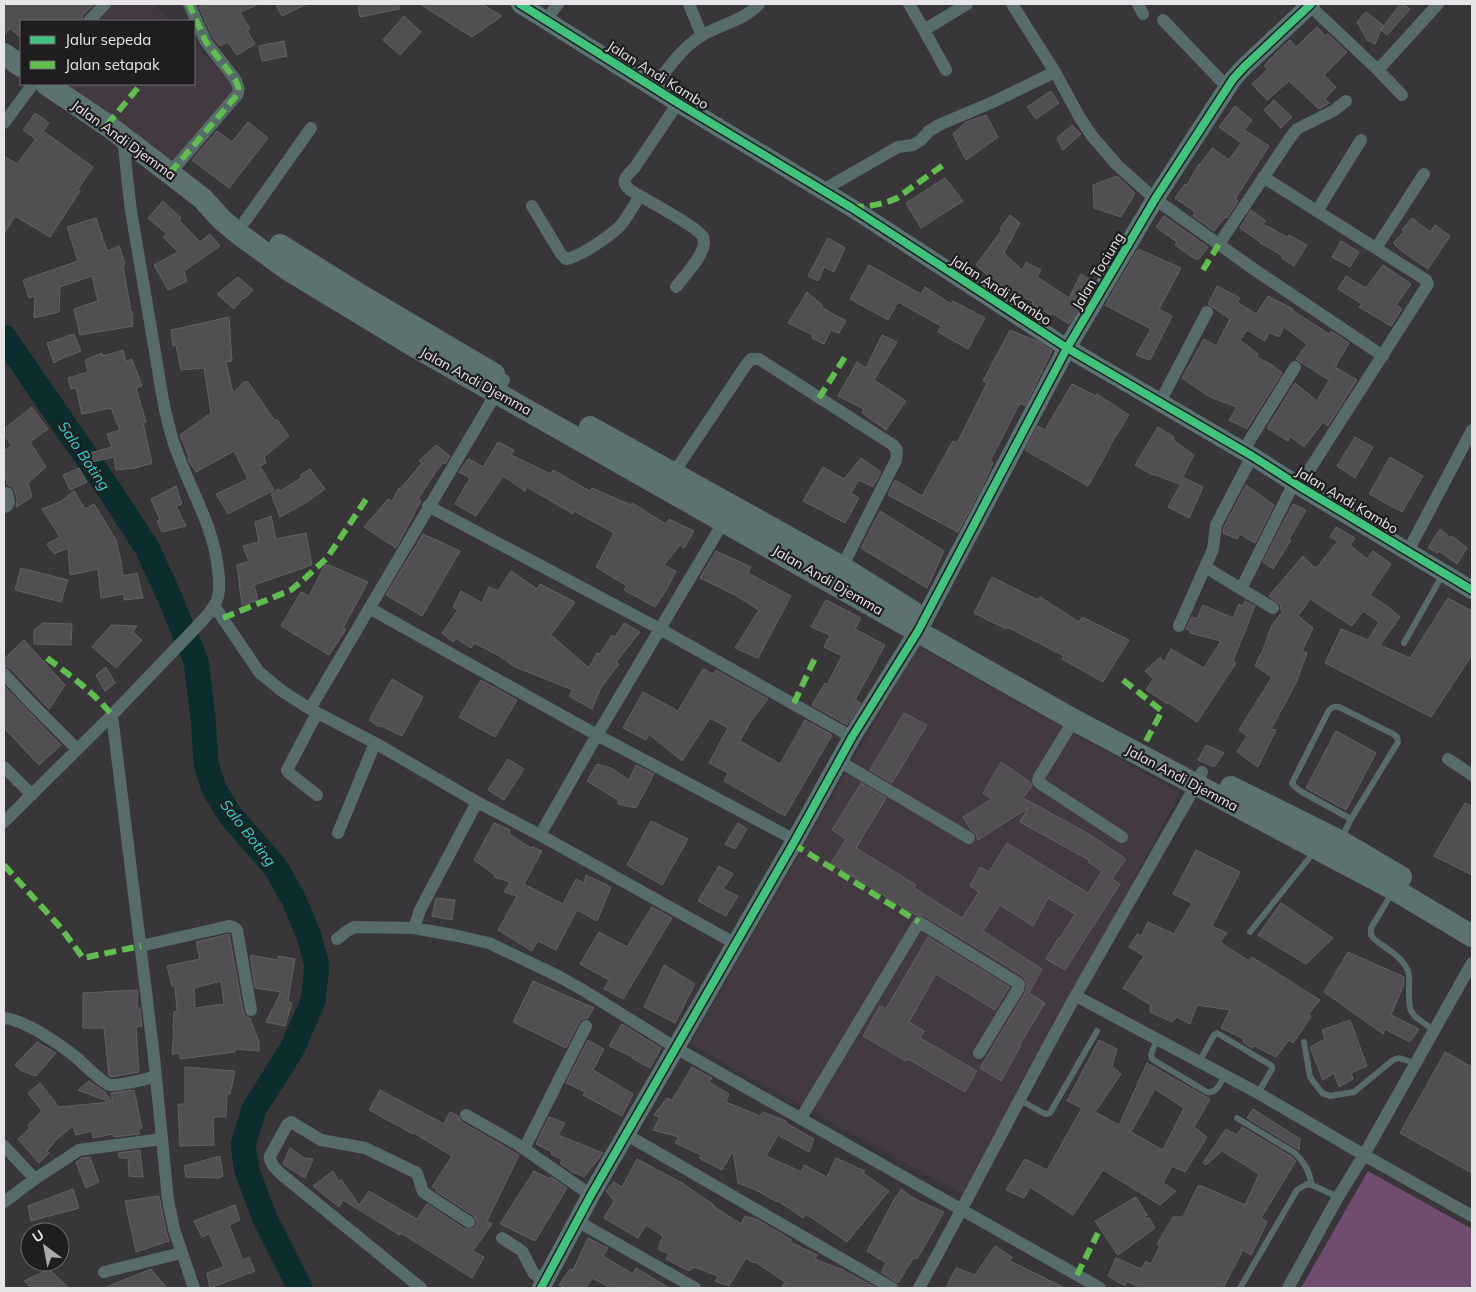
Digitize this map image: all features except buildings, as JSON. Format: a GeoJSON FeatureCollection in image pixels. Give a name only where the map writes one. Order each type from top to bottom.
{"type":"FeatureCollection","features":[{"type":"Feature","properties":{"kind":"highway"},"geometry":{"type":"LineString","coordinates":[[4,54],[20,65]]}},
{"type":"Feature","properties":{"kind":"highway","name":"Jalan Andi Djemma"},"geometry":{"type":"LineString","coordinates":[[47,85],[107,125],[170,173],[202,198],[222,220],[724,521],[1146,743],[1199,779],[1316,849],[1395,890],[1472,936]]}},
{"type":"Feature","properties":{"kind":"highway","name":"Jalan Andi Djemma"},"geometry":{"type":"LineString","coordinates":[[202,198],[246,221],[291,262]]}},
{"type":"Feature","properties":{"kind":"highway","name":"Jalan Andi Djemma"},"geometry":{"type":"LineString","coordinates":[[500,386],[673,474],[842,567],[921,625],[1074,720],[1199,779],[1340,841],[1472,920]]}},
{"type":"Feature","properties":{"kind":"street"},"geometry":{"type":"LineString","coordinates":[[90,20],[105,4]]}},
{"type":"Feature","properties":{"kind":"street"},"geometry":{"type":"LineString","coordinates":[[170,173],[237,96],[239,91],[239,86],[235,79],[206,42],[189,4]]}},
{"type":"Feature","properties":{"kind":"street","name":"Jalan Andi Kambo"},"geometry":{"type":"LineString","coordinates":[[520,4],[678,103],[823,190],[1067,348],[1248,454],[1472,590]]}},
{"type":"Feature","properties":{"kind":"street"},"geometry":{"type":"LineString","coordinates":[[546,20],[558,4]]}},
{"type":"Feature","properties":{"kind":"street"},"geometry":{"type":"LineString","coordinates":[[689,4],[702,36]]}},
{"type":"Feature","properties":{"kind":"street"},"geometry":{"type":"LineString","coordinates":[[654,87],[669,67],[691,44],[702,36],[742,16],[759,4]]}},
{"type":"Feature","properties":{"kind":"street"},"geometry":{"type":"LineString","coordinates":[[909,4],[946,70]]}},
{"type":"Feature","properties":{"kind":"street"},"geometry":{"type":"LineString","coordinates":[[924,30],[967,4]]}},
{"type":"Feature","properties":{"kind":"street"},"geometry":{"type":"LineString","coordinates":[[1012,4],[1055,72],[1080,118],[1100,146],[1117,165],[1156,199],[1383,356]]}},
{"type":"Feature","properties":{"kind":"street"},"geometry":{"type":"LineString","coordinates":[[1309,4],[1402,95]]}},
{"type":"Feature","properties":{"kind":"street","name":"Jalan Tociung"},"geometry":{"type":"LineString","coordinates":[[543,1285],[577,1221],[852,737],[921,625],[1067,348],[1156,199],[1227,88],[1244,67],[1309,4]]}},
{"type":"Feature","properties":{"kind":"street"},"geometry":{"type":"LineString","coordinates":[[1378,70],[1438,4]]}},
{"type":"Feature","properties":{"kind":"street"},"geometry":{"type":"LineString","coordinates":[[1163,20],[1227,88]]}},
{"type":"Feature","properties":{"kind":"street"},"geometry":{"type":"LineString","coordinates":[[823,190],[898,147],[917,144],[929,131],[941,124],[993,102],[1055,72]]}},
{"type":"Feature","properties":{"kind":"street"},"geometry":{"type":"LineString","coordinates":[[4,123],[32,85]]}},
{"type":"Feature","properties":{"kind":"street"},"geometry":{"type":"LineString","coordinates":[[1219,244],[1297,129],[1333,111],[1346,101]]}},
{"type":"Feature","properties":{"kind":"street"},"geometry":{"type":"LineString","coordinates":[[676,287],[699,256],[703,248],[704,238],[692,228],[630,190],[624,182],[678,103]]}},
{"type":"Feature","properties":{"kind":"street"},"geometry":{"type":"LineString","coordinates":[[246,221],[311,128]]}},
{"type":"Feature","properties":{"kind":"street"},"geometry":{"type":"LineString","coordinates":[[4,822],[112,715],[203,620],[217,602],[219,588],[218,569],[214,546],[206,520],[174,445],[168,424],[132,215],[123,138]]}},
{"type":"Feature","properties":{"kind":"street"},"geometry":{"type":"LineString","coordinates":[[1317,211],[1361,140]]}},
{"type":"Feature","properties":{"kind":"street"},"geometry":{"type":"LineString","coordinates":[[1376,248],[1424,174]]}},
{"type":"Feature","properties":{"kind":"street"},"geometry":{"type":"LineString","coordinates":[[1241,589],[1297,484],[1383,356],[1428,284],[1426,280],[1263,177]]}},
{"type":"Feature","properties":{"kind":"street"},"geometry":{"type":"LineString","coordinates":[[532,206],[561,254],[566,259],[576,256],[604,239],[616,229],[640,196]]}},
{"type":"Feature","properties":{"kind":"street"},"geometry":{"type":"LineString","coordinates":[[1160,402],[1206,312]]}},
{"type":"Feature","properties":{"kind":"street"},"geometry":{"type":"LineString","coordinates":[[673,474],[746,365],[752,359],[759,359],[893,445],[897,450],[896,460],[842,567]]}},
{"type":"Feature","properties":{"kind":"street"},"geometry":{"type":"LineString","coordinates":[[1179,626],[1214,545],[1216,525],[1248,454],[1296,367]]}},
{"type":"Feature","properties":{"kind":"street"},"geometry":{"type":"LineString","coordinates":[[317,795],[287,770],[314,711],[370,608],[500,386]]}},
{"type":"Feature","properties":{"kind":"street"},"geometry":{"type":"LineString","coordinates":[[1408,551],[1472,430]]}},
{"type":"Feature","properties":{"kind":"street"},"geometry":{"type":"LineString","coordinates":[[4,508],[9,502],[7,493]]}},
{"type":"Feature","properties":{"kind":"street"},"geometry":{"type":"LineString","coordinates":[[428,506],[660,629],[852,737]]}},
{"type":"Feature","properties":{"kind":"street"},"geometry":{"type":"LineString","coordinates":[[540,835],[596,736],[724,521]]}},
{"type":"Feature","properties":{"kind":"street"},"geometry":{"type":"LineString","coordinates":[[1204,568],[1273,608]]}},
{"type":"Feature","properties":{"kind":"street"},"geometry":{"type":"LineString","coordinates":[[215,607],[259,672],[282,691],[314,711],[376,743],[477,802],[736,944]]}},
{"type":"Feature","properties":{"kind":"street"},"geometry":{"type":"LineString","coordinates":[[370,608],[596,736],[795,840]]}},
{"type":"Feature","properties":{"kind":"street"},"geometry":{"type":"LineString","coordinates":[[4,674],[77,749]]}},
{"type":"Feature","properties":{"kind":"street"},"geometry":{"type":"LineString","coordinates":[[112,715],[154,1057],[171,1219],[194,1288]]}},
{"type":"Feature","properties":{"kind":"street"},"geometry":{"type":"LineString","coordinates":[[1074,720],[1039,777],[1039,782],[1122,837]]}},
{"type":"Feature","properties":{"kind":"street"},"geometry":{"type":"LineString","coordinates":[[338,833],[376,743]]}},
{"type":"Feature","properties":{"kind":"street"},"geometry":{"type":"LineString","coordinates":[[1448,759],[1472,775]]}},
{"type":"Feature","properties":{"kind":"street"},"geometry":{"type":"LineString","coordinates":[[839,762],[969,838]]}},
{"type":"Feature","properties":{"kind":"street"},"geometry":{"type":"LineString","coordinates":[[4,767],[32,794]]}},
{"type":"Feature","properties":{"kind":"street"},"geometry":{"type":"LineString","coordinates":[[919,1288],[1076,996],[1199,779]]}},
{"type":"Feature","properties":{"kind":"street"},"geometry":{"type":"LineString","coordinates":[[414,928],[420,910],[477,802]]}},
{"type":"Feature","properties":{"kind":"street"},"geometry":{"type":"LineString","coordinates":[[801,1118],[919,922],[1018,984],[1018,988],[979,1053]]}},
{"type":"Feature","properties":{"kind":"street"},"geometry":{"type":"LineString","coordinates":[[141,946],[228,926],[233,927],[237,930],[251,1010]]}},
{"type":"Feature","properties":{"kind":"street"},"geometry":{"type":"LineString","coordinates":[[337,939],[354,927],[414,928],[488,943],[583,990],[676,1048],[1100,1288]]}},
{"type":"Feature","properties":{"kind":"street"},"geometry":{"type":"LineString","coordinates":[[1288,1288],[1472,963]]}},
{"type":"Feature","properties":{"kind":"street"},"geometry":{"type":"LineString","coordinates":[[1076,996],[1258,1093],[1472,1216]]}},
{"type":"Feature","properties":{"kind":"street"},"geometry":{"type":"LineString","coordinates":[[4,1018],[14,1020],[44,1035],[76,1057],[108,1084],[155,1077]]}},
{"type":"Feature","properties":{"kind":"street"},"geometry":{"type":"LineString","coordinates":[[524,1149],[586,1026]]}},
{"type":"Feature","properties":{"kind":"street"},"geometry":{"type":"LineString","coordinates":[[466,1115],[524,1149],[592,1195]]}},
{"type":"Feature","properties":{"kind":"street"},"geometry":{"type":"LineString","coordinates":[[421,1288],[281,1174],[271,1163],[269,1158],[287,1124],[291,1122],[327,1142],[365,1148],[417,1173],[423,1192],[469,1222]]}},
{"type":"Feature","properties":{"kind":"street"},"geometry":{"type":"LineString","coordinates":[[627,1135],[892,1288]]}},
{"type":"Feature","properties":{"kind":"street"},"geometry":{"type":"LineString","coordinates":[[4,1202],[72,1154],[83,1149],[162,1138]]}},
{"type":"Feature","properties":{"kind":"street"},"geometry":{"type":"LineString","coordinates":[[4,1146],[35,1179]]}},
{"type":"Feature","properties":{"kind":"street"},"geometry":{"type":"LineString","coordinates":[[577,1221],[695,1288]]}},
{"type":"Feature","properties":{"kind":"street"},"geometry":{"type":"LineString","coordinates":[[502,1238],[522,1251],[534,1274],[543,1285]]}},
{"type":"Feature","properties":{"kind":"street"},"geometry":{"type":"LineString","coordinates":[[104,1272],[181,1253]]}},
{"type":"Feature","properties":{"kind":"lane"},"geometry":{"type":"LineString","coordinates":[[1404,643],[1444,573]]}},
{"type":"Feature","properties":{"kind":"lane"},"geometry":{"type":"LineString","coordinates":[[1340,841],[1351,819],[1393,752],[1398,740],[1393,734],[1334,706],[1328,712],[1292,781],[1300,791],[1351,819]]}},
{"type":"Feature","properties":{"kind":"lane"},"geometry":{"type":"LineString","coordinates":[[1250,932],[1316,849]]}},
{"type":"Feature","properties":{"kind":"lane"},"geometry":{"type":"LineString","coordinates":[[1395,890],[1370,932],[1374,939],[1405,965],[1409,972],[1408,1004],[1410,1012],[1414,1017],[1434,1030]]}},
{"type":"Feature","properties":{"kind":"lane"},"geometry":{"type":"LineString","coordinates":[[1020,1100],[1045,1114],[1050,1113],[1097,1032]]}},
{"type":"Feature","properties":{"kind":"lane"},"geometry":{"type":"LineString","coordinates":[[1200,1062],[1214,1035],[1217,1033],[1272,1066],[1258,1093]]}},
{"type":"Feature","properties":{"kind":"lane"},"geometry":{"type":"LineString","coordinates":[[1157,1039],[1150,1055],[1152,1058],[1207,1092],[1212,1093],[1216,1091],[1224,1075]]}},
{"type":"Feature","properties":{"kind":"lane"},"geometry":{"type":"LineString","coordinates":[[1304,1042],[1310,1077],[1322,1093],[1330,1096],[1354,1092],[1398,1058],[1415,1063]]}},
{"type":"Feature","properties":{"kind":"lane"},"geometry":{"type":"LineString","coordinates":[[1238,1118],[1301,1159],[1307,1167],[1312,1185]]}},
{"type":"Feature","properties":{"kind":"lane"},"geometry":{"type":"LineString","coordinates":[[1240,1288],[1294,1193],[1307,1184],[1338,1197]]}},
{"type":"Feature","properties":{"kind":"shaded area"},"geometry":{"type":"Polygon","coordinates":[[[105,4],[154,4],[170,20],[90,20],[105,4]]]}},
{"type":"Feature","properties":{"kind":"shaded area"},"geometry":{"type":"Polygon","coordinates":[[[195,45],[239,90],[170,168],[61,85],[195,85],[195,45]]]}},
{"type":"Feature","properties":{"kind":"shaded area"},"geometry":{"type":"Polygon","coordinates":[[[918,646],[1180,793],[965,1196],[690,1044],[918,646]]]}},
{"type":"Feature","properties":{"kind":"shaded area"},"geometry":{"type":"Polygon","coordinates":[[[1368,1171],[1472,1229],[1472,1288],[1301,1288],[1368,1171]]]}},
{"type":"Feature","properties":{"kind":"waterway","name":"Salo Boting"},"geometry":{"type":"LineString","coordinates":[[4,337],[147,548],[196,661],[203,717],[206,764],[214,789],[230,815],[276,868],[293,898],[309,936],[317,965],[313,1001],[292,1049],[254,1109],[243,1145],[247,1171],[266,1221],[300,1288]]}},
{"type":"Feature","properties":{"kind":"marked path"},"geometry":{"type":"LineString","coordinates":[[170,173],[237,95],[238,91],[235,79],[206,42],[189,4]]}},
{"type":"Feature","properties":{"kind":"marked path"},"geometry":{"type":"LineString","coordinates":[[107,125],[140,85]]}},
{"type":"Feature","properties":{"kind":"marked path"},"geometry":{"type":"LineString","coordinates":[[852,208],[881,204],[897,198],[946,163]]}},
{"type":"Feature","properties":{"kind":"marked path"},"geometry":{"type":"LineString","coordinates":[[1203,270],[1219,244]]}},
{"type":"Feature","properties":{"kind":"marked path"},"geometry":{"type":"LineString","coordinates":[[819,398],[845,357]]}},
{"type":"Feature","properties":{"kind":"marked path"},"geometry":{"type":"LineString","coordinates":[[223,618],[291,590],[301,582],[327,558],[367,498]]}},
{"type":"Feature","properties":{"kind":"marked path"},"geometry":{"type":"LineString","coordinates":[[794,703],[816,656]]}},
{"type":"Feature","properties":{"kind":"marked path"},"geometry":{"type":"LineString","coordinates":[[47,658],[89,692],[112,715]]}},
{"type":"Feature","properties":{"kind":"marked path"},"geometry":{"type":"LineString","coordinates":[[1123,680],[1162,711],[1145,743]]}},
{"type":"Feature","properties":{"kind":"marked path"},"geometry":{"type":"LineString","coordinates":[[793,844],[919,922]]}},
{"type":"Feature","properties":{"kind":"marked path"},"geometry":{"type":"LineString","coordinates":[[4,865],[61,928],[83,958],[141,946]]}},
{"type":"Feature","properties":{"kind":"marked path"},"geometry":{"type":"LineString","coordinates":[[1077,1275],[1098,1233]]}},
{"type":"Feature","properties":{"kind":"cycle path"},"geometry":{"type":"LineString","coordinates":[[520,4],[678,103],[852,208],[1067,348],[1252,456],[1472,590]]}},
{"type":"Feature","properties":{"kind":"cycle path"},"geometry":{"type":"LineString","coordinates":[[541,1288],[591,1195],[793,844],[852,737],[918,631],[1067,348],[1155,199],[1233,79],[1311,4]]}}]}
